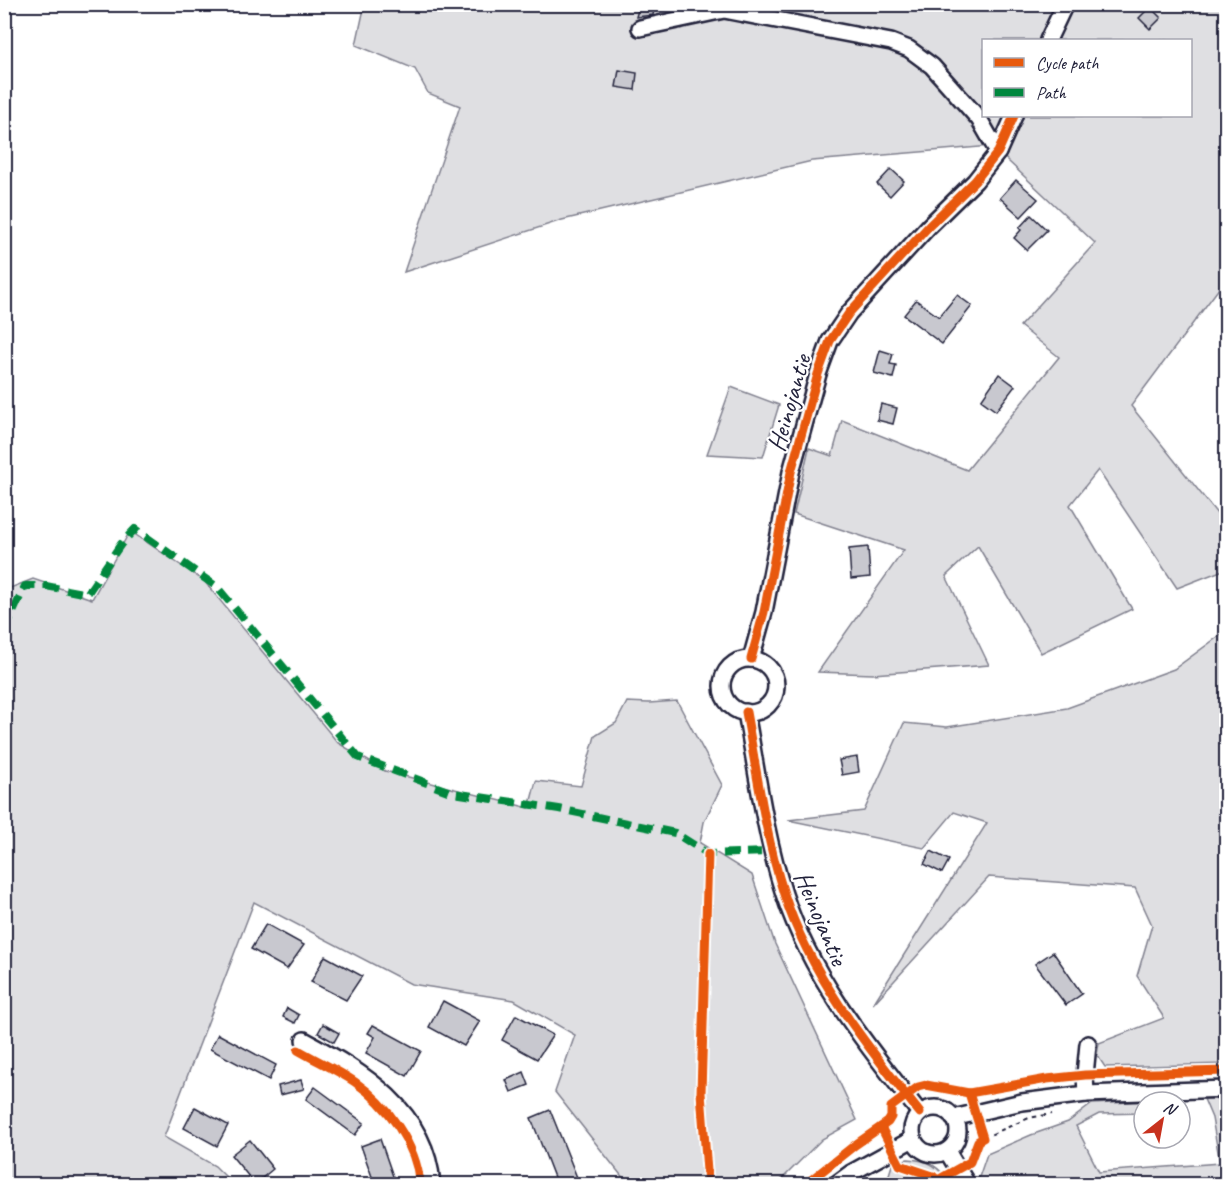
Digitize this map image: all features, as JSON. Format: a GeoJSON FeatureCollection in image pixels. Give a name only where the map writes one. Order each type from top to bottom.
{"type":"FeatureCollection","features":[{"type":"Feature","properties":{"kind":"street"},"geometry":{"type":"LineString","coordinates":[[1048,39],[1065,4]]}},
{"type":"Feature","properties":{"kind":"street"},"geometry":{"type":"LineString","coordinates":[[640,28],[692,19],[710,12],[724,10],[891,42],[909,49],[932,66],[979,119],[998,152]]}},
{"type":"Feature","properties":{"kind":"street","name":"Heinojantie"},"geometry":{"type":"LineString","coordinates":[[751,659],[764,612],[791,472],[818,374],[830,341],[849,313],[929,226],[975,181],[998,152],[1014,117]]}},
{"type":"Feature","properties":{"kind":"street"},"geometry":{"type":"LineString","coordinates":[[751,659],[759,661],[772,672],[775,689],[768,705],[760,710],[746,712],[734,708],[728,702],[723,694],[722,685],[728,669],[742,660],[751,659]]}},
{"type":"Feature","properties":{"kind":"street","name":"Heinojantie"},"geometry":{"type":"LineString","coordinates":[[746,712],[766,828],[785,896],[800,935],[820,974],[851,1024],[920,1113]]}},
{"type":"Feature","properties":{"kind":"street"},"geometry":{"type":"LineString","coordinates":[[304,1040],[362,1073],[400,1109],[413,1126],[424,1150],[432,1185]]}},
{"type":"Feature","properties":{"kind":"street"},"geometry":{"type":"LineString","coordinates":[[1086,1094],[1088,1044]]}},
{"type":"Feature","properties":{"kind":"street"},"geometry":{"type":"LineString","coordinates":[[954,1118],[1022,1102],[1086,1094],[1227,1089]]}},
{"type":"Feature","properties":{"kind":"street"},"geometry":{"type":"LineString","coordinates":[[938,1109],[944,1110],[954,1118],[956,1140],[947,1151],[938,1154],[925,1152],[919,1148],[913,1139],[913,1123],[920,1113],[938,1109]]}},
{"type":"Feature","properties":{"kind":"street"},"geometry":{"type":"LineString","coordinates":[[836,1185],[851,1173],[913,1139]]}},
{"type":"Feature","properties":{"kind":"street"},"geometry":{"type":"LineString","coordinates":[[947,1151],[967,1185]]}},
{"type":"Feature","properties":{"kind":"path"},"geometry":{"type":"LineString","coordinates":[[975,1114],[980,1139],[1029,1118],[1052,1114]]}},
{"type":"Feature","properties":{"kind":"shaded area"},"geometry":{"type":"Polygon","coordinates":[[[365,4],[1226,5],[1226,279],[1131,406],[1226,525],[1226,569],[1177,588],[1098,470],[1070,505],[1132,609],[1041,653],[978,546],[946,576],[989,665],[873,674],[818,672],[904,550],[794,514],[809,448],[832,456],[842,420],[967,470],[1059,357],[1020,326],[1095,243],[992,146],[812,161],[562,220],[404,272],[460,106],[428,93],[415,69],[356,45],[365,4]]]}},
{"type":"Feature","properties":{"kind":"shaded area"},"geometry":{"type":"Polygon","coordinates":[[[731,387],[779,405],[763,457],[707,454],[731,387]]]}},
{"type":"Feature","properties":{"kind":"shaded area"},"geometry":{"type":"Polygon","coordinates":[[[130,531],[204,581],[338,743],[385,771],[529,808],[536,781],[581,786],[595,736],[616,723],[627,702],[677,701],[722,785],[704,822],[700,843],[752,875],[775,944],[857,1120],[822,1139],[777,1184],[628,1184],[555,1092],[575,1035],[514,1000],[411,984],[254,902],[164,1137],[215,1166],[233,1184],[5,1184],[5,590],[33,579],[92,599],[130,531]]]}},
{"type":"Feature","properties":{"kind":"shaded area"},"geometry":{"type":"Polygon","coordinates":[[[1226,631],[1226,1064],[1105,1067],[1097,1055],[1099,1043],[1164,1018],[1137,976],[1152,925],[1135,888],[989,877],[873,1004],[987,823],[954,812],[924,848],[788,820],[864,811],[904,723],[947,727],[1067,708],[1174,669],[1226,631]]]}},
{"type":"Feature","properties":{"kind":"shaded area"},"geometry":{"type":"Polygon","coordinates":[[[1204,1099],[1226,1099],[1226,1184],[977,1183],[987,1154],[1068,1122],[1092,1104],[1132,1102],[1132,1113],[1099,1114],[1076,1126],[1099,1172],[1220,1163],[1212,1118],[1204,1099]]]}},
{"type":"Feature","properties":{"kind":"shaded area"},"geometry":{"type":"Polygon","coordinates":[[[908,1159],[933,1165],[952,1184],[886,1184],[893,1162],[908,1159]]]}},
{"type":"Feature","properties":{"kind":"building"},"geometry":{"type":"Polygon","coordinates":[[[639,6],[654,9],[653,15],[636,17],[639,6]]]}},
{"type":"Feature","properties":{"kind":"building"},"geometry":{"type":"Polygon","coordinates":[[[1150,7],[1161,18],[1150,29],[1139,18],[1150,7]]]}},
{"type":"Feature","properties":{"kind":"building"},"geometry":{"type":"Polygon","coordinates":[[[619,70],[637,73],[635,90],[616,87],[619,70]]]}},
{"type":"Feature","properties":{"kind":"building"},"geometry":{"type":"Polygon","coordinates":[[[891,169],[904,181],[890,196],[877,184],[891,169]]]}},
{"type":"Feature","properties":{"kind":"building"},"geometry":{"type":"Polygon","coordinates":[[[1016,180],[1038,199],[1021,217],[1000,198],[1016,180]]]}},
{"type":"Feature","properties":{"kind":"building"},"geometry":{"type":"Polygon","coordinates":[[[1031,215],[1047,230],[1027,250],[1014,238],[1021,230],[1019,228],[1031,215]]]}},
{"type":"Feature","properties":{"kind":"building"},"geometry":{"type":"Polygon","coordinates":[[[957,295],[972,306],[942,344],[904,315],[916,300],[939,317],[957,295]]]}},
{"type":"Feature","properties":{"kind":"building"},"geometry":{"type":"Polygon","coordinates":[[[880,350],[893,354],[890,364],[896,365],[893,378],[874,373],[880,350]]]}},
{"type":"Feature","properties":{"kind":"building"},"geometry":{"type":"Polygon","coordinates":[[[999,374],[1015,386],[996,411],[981,400],[999,374]]]}},
{"type":"Feature","properties":{"kind":"building"},"geometry":{"type":"Polygon","coordinates":[[[881,404],[897,408],[893,424],[877,420],[881,404]]]}},
{"type":"Feature","properties":{"kind":"building"},"geometry":{"type":"Polygon","coordinates":[[[868,547],[870,577],[851,579],[849,549],[868,547]]]}},
{"type":"Feature","properties":{"kind":"building"},"geometry":{"type":"Polygon","coordinates":[[[857,757],[859,772],[842,775],[839,760],[857,757]]]}},
{"type":"Feature","properties":{"kind":"building"},"geometry":{"type":"Polygon","coordinates":[[[931,851],[949,860],[942,873],[924,864],[931,851]]]}},
{"type":"Feature","properties":{"kind":"building"},"geometry":{"type":"Polygon","coordinates":[[[266,924],[304,945],[287,969],[251,949],[266,924]]]}},
{"type":"Feature","properties":{"kind":"building"},"geometry":{"type":"Polygon","coordinates":[[[1053,952],[1082,994],[1066,1005],[1035,964],[1053,952]]]}},
{"type":"Feature","properties":{"kind":"building"},"geometry":{"type":"Polygon","coordinates":[[[325,956],[362,976],[346,1000],[311,982],[325,956]]]}},
{"type":"Feature","properties":{"kind":"building"},"geometry":{"type":"Polygon","coordinates":[[[443,1001],[480,1021],[464,1046],[429,1027],[443,1001]]]}},
{"type":"Feature","properties":{"kind":"building"},"geometry":{"type":"Polygon","coordinates":[[[287,1008],[299,1015],[295,1023],[283,1017],[287,1008]]]}},
{"type":"Feature","properties":{"kind":"building"},"geometry":{"type":"Polygon","coordinates":[[[516,1015],[553,1035],[537,1059],[502,1040],[516,1015]]]}},
{"type":"Feature","properties":{"kind":"building"},"geometry":{"type":"Polygon","coordinates":[[[323,1024],[339,1033],[334,1042],[318,1033],[323,1024]]]}},
{"type":"Feature","properties":{"kind":"building"},"geometry":{"type":"Polygon","coordinates":[[[373,1025],[421,1051],[407,1076],[366,1053],[375,1037],[368,1033],[373,1025]]]}},
{"type":"Feature","properties":{"kind":"building"},"geometry":{"type":"Polygon","coordinates":[[[218,1034],[276,1065],[269,1080],[210,1049],[218,1034]]]}},
{"type":"Feature","properties":{"kind":"building"},"geometry":{"type":"Polygon","coordinates":[[[524,1072],[529,1085],[511,1092],[506,1080],[524,1072]]]}},
{"type":"Feature","properties":{"kind":"building"},"geometry":{"type":"Polygon","coordinates":[[[301,1080],[304,1089],[280,1095],[278,1086],[301,1080]]]}},
{"type":"Feature","properties":{"kind":"building"},"geometry":{"type":"Polygon","coordinates":[[[315,1087],[364,1123],[355,1135],[306,1099],[315,1087]]]}},
{"type":"Feature","properties":{"kind":"building"},"geometry":{"type":"Polygon","coordinates":[[[195,1107],[228,1125],[217,1146],[184,1128],[195,1107]]]}},
{"type":"Feature","properties":{"kind":"building"},"geometry":{"type":"Polygon","coordinates":[[[550,1110],[580,1185],[557,1185],[531,1118],[550,1110]]]}},
{"type":"Feature","properties":{"kind":"building"},"geometry":{"type":"Polygon","coordinates":[[[380,1139],[396,1185],[375,1185],[361,1146],[380,1139]]]}},
{"type":"Feature","properties":{"kind":"building"},"geometry":{"type":"Polygon","coordinates":[[[250,1140],[273,1169],[255,1184],[231,1155],[250,1140]]]}},
{"type":"Feature","properties":{"kind":"marked path"},"geometry":{"type":"LineString","coordinates":[[4,632],[25,586],[46,586],[87,594],[121,544],[135,529],[217,587],[358,757],[453,793],[559,809],[675,833],[708,854],[772,852]]}},
{"type":"Feature","properties":{"kind":"cycle path"},"geometry":{"type":"LineString","coordinates":[[751,659],[764,612],[791,472],[818,374],[830,341],[849,313],[929,226],[975,181],[998,152],[1014,117]]}},
{"type":"Feature","properties":{"kind":"cycle path"},"geometry":{"type":"LineString","coordinates":[[746,712],[772,849],[795,924],[809,954],[842,1010],[920,1113]]}},
{"type":"Feature","properties":{"kind":"cycle path"},"geometry":{"type":"LineString","coordinates":[[708,854],[701,1093],[708,1184]]}},
{"type":"Feature","properties":{"kind":"cycle path"},"geometry":{"type":"LineString","coordinates":[[298,1050],[341,1073],[379,1102],[406,1140],[413,1154],[420,1184]]}},
{"type":"Feature","properties":{"kind":"cycle path"},"geometry":{"type":"LineString","coordinates":[[806,1184],[888,1122],[891,1117],[891,1107],[918,1087],[926,1085],[969,1093],[1047,1079],[1085,1075],[1226,1071]]}},
{"type":"Feature","properties":{"kind":"cycle path"},"geometry":{"type":"LineString","coordinates":[[938,1180],[970,1162],[978,1141],[983,1138],[969,1093]]}},
{"type":"Feature","properties":{"kind":"cycle path"},"geometry":{"type":"LineString","coordinates":[[881,1127],[900,1165],[933,1176],[942,1184]]}}]}
